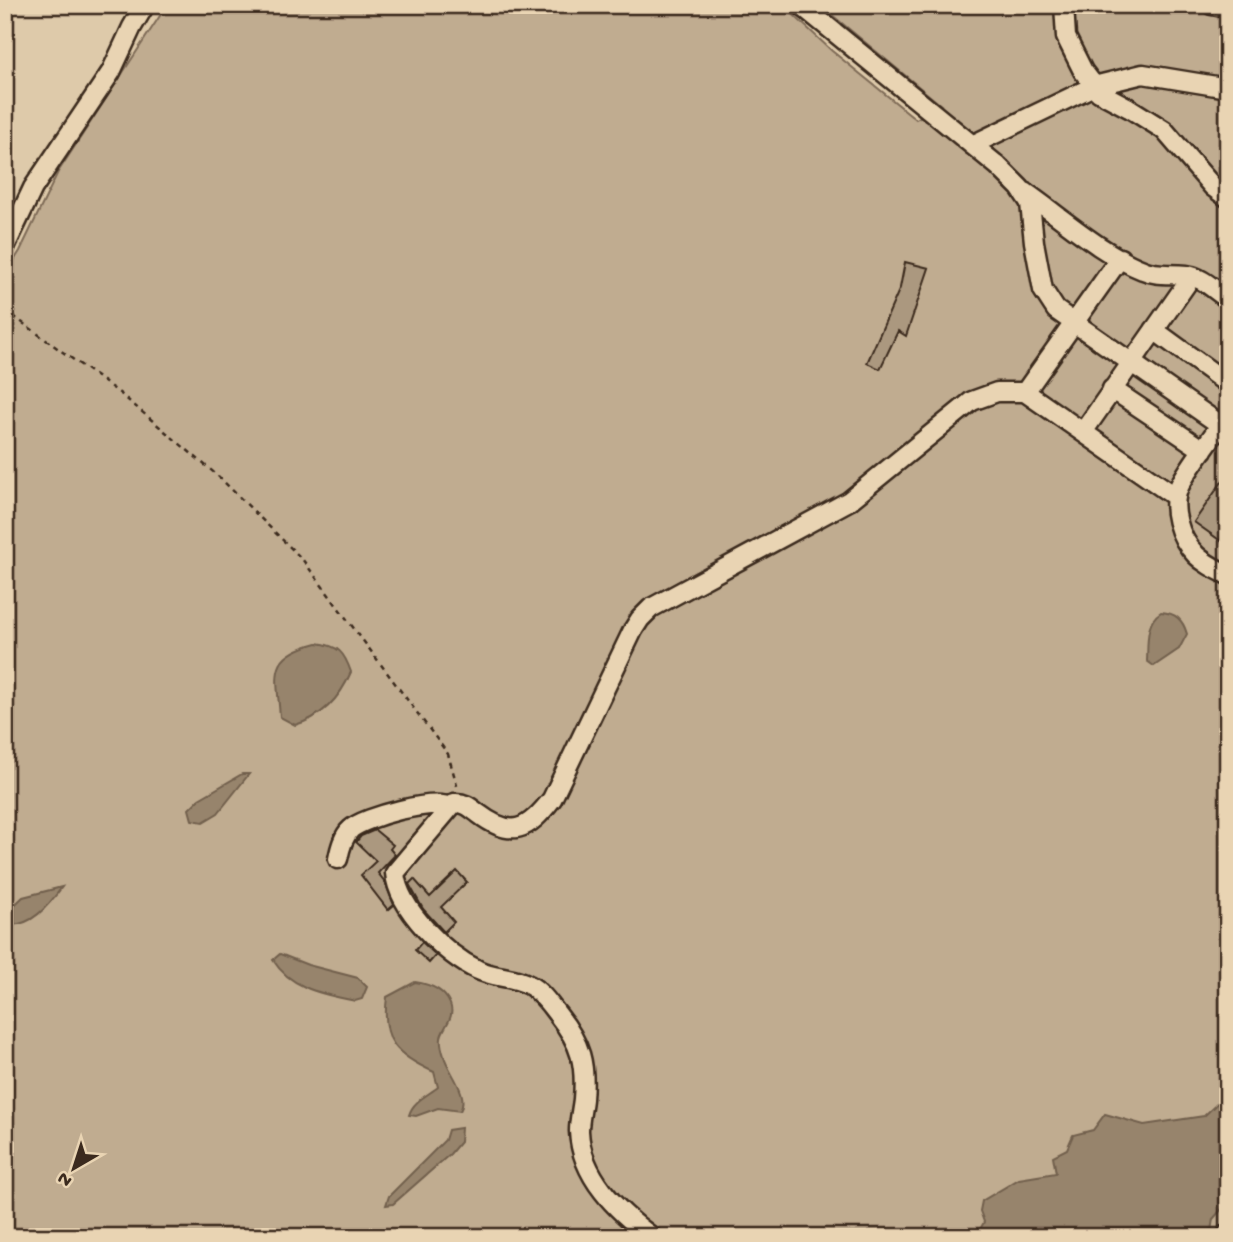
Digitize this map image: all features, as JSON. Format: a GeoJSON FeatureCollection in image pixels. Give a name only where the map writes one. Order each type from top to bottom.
{"type":"FeatureCollection","features":[{"type":"Feature","properties":{"kind":"street"},"geometry":{"type":"LineString","coordinates":[[5,247],[33,188],[111,72],[145,5]]}},
{"type":"Feature","properties":{"kind":"street"},"geometry":{"type":"LineString","coordinates":[[801,5],[998,166],[1020,188],[1120,258],[1143,271],[1192,276],[1228,299]]}},
{"type":"Feature","properties":{"kind":"street"},"geometry":{"type":"LineString","coordinates":[[1064,5],[1066,37],[1083,71],[1099,92],[1164,130],[1213,187],[1228,198]]}},
{"type":"Feature","properties":{"kind":"street"},"geometry":{"type":"LineString","coordinates":[[1212,5],[1228,8]]}},
{"type":"Feature","properties":{"kind":"street"},"geometry":{"type":"LineString","coordinates":[[972,145],[1094,86],[1143,75],[1228,88]]}},
{"type":"Feature","properties":{"kind":"street"},"geometry":{"type":"LineString","coordinates":[[1020,188],[1030,203],[1043,290],[1056,310],[1215,421],[1226,422]]}},
{"type":"Feature","properties":{"kind":"street"},"geometry":{"type":"LineString","coordinates":[[1025,392],[1120,258]]}},
{"type":"Feature","properties":{"kind":"street"},"geometry":{"type":"LineString","coordinates":[[1083,432],[1192,276]]}},
{"type":"Feature","properties":{"kind":"street"},"geometry":{"type":"LineString","coordinates":[[1153,330],[1228,384]]}},
{"type":"Feature","properties":{"kind":"street"},"geometry":{"type":"LineString","coordinates":[[1112,388],[1203,450]]}},
{"type":"Feature","properties":{"kind":"street"},"geometry":{"type":"LineString","coordinates":[[338,859],[341,846],[350,830],[399,811],[429,804],[455,804],[505,830],[533,820],[552,799],[634,630],[651,608],[849,500],[972,401],[997,392],[1025,392],[1176,497]]}},
{"type":"Feature","properties":{"kind":"street"},"geometry":{"type":"LineString","coordinates":[[1226,422],[1179,486],[1174,507],[1183,535],[1194,553],[1228,575]]}},
{"type":"Feature","properties":{"kind":"street"},"geometry":{"type":"LineString","coordinates":[[455,804],[395,873],[396,886],[443,949],[479,971],[528,984],[561,1018],[577,1046],[584,1066],[579,1130],[582,1151],[590,1172],[624,1216],[652,1237]]}},
{"type":"Feature","properties":{"kind":"path"},"geometry":{"type":"LineString","coordinates":[[5,310],[144,413],[218,476],[302,559],[448,754],[455,804]]}},
{"type":"Feature","properties":{"kind":"shaded area"},"geometry":{"type":"Polygon","coordinates":[[[167,5],[783,5],[832,51],[916,119],[941,105],[820,5],[1228,5],[1228,1237],[5,1237],[5,275],[20,251],[58,172],[167,5]]]}},
{"type":"Feature","properties":{"kind":"shaded area"},"geometry":{"type":"Polygon","coordinates":[[[1161,612],[1178,618],[1187,634],[1179,649],[1154,666],[1147,661],[1148,634],[1152,621],[1161,612]]]}},
{"type":"Feature","properties":{"kind":"shaded area"},"geometry":{"type":"Polygon","coordinates":[[[317,643],[340,651],[351,672],[342,690],[322,712],[295,725],[280,717],[277,689],[279,669],[290,654],[317,643]]]}},
{"type":"Feature","properties":{"kind":"shaded area"},"geometry":{"type":"Polygon","coordinates":[[[242,774],[249,774],[218,813],[203,822],[192,820],[189,809],[199,799],[242,774]]]}},
{"type":"Feature","properties":{"kind":"shaded area"},"geometry":{"type":"Polygon","coordinates":[[[62,887],[45,908],[31,919],[15,925],[6,924],[5,914],[23,897],[62,887]]]}},
{"type":"Feature","properties":{"kind":"shaded area"},"geometry":{"type":"Polygon","coordinates":[[[280,954],[308,965],[358,978],[367,987],[362,999],[355,1001],[331,996],[298,984],[280,970],[273,960],[280,954]]]}},
{"type":"Feature","properties":{"kind":"shaded area"},"geometry":{"type":"Polygon","coordinates":[[[415,982],[436,988],[450,1004],[451,1016],[441,1042],[446,1062],[462,1097],[460,1111],[438,1108],[416,1116],[409,1115],[417,1102],[438,1087],[434,1072],[410,1059],[394,1045],[386,1025],[387,997],[415,982]]]}},
{"type":"Feature","properties":{"kind":"shaded area"},"geometry":{"type":"Polygon","coordinates":[[[1228,1093],[1228,1202],[1213,1219],[1210,1237],[976,1237],[984,1222],[980,1211],[982,1201],[1019,1179],[1056,1173],[1053,1156],[1067,1149],[1073,1135],[1093,1130],[1105,1114],[1144,1125],[1204,1116],[1228,1093]]]}},
{"type":"Feature","properties":{"kind":"shaded area"},"geometry":{"type":"Polygon","coordinates":[[[461,1128],[460,1142],[450,1154],[393,1204],[386,1205],[389,1196],[445,1140],[448,1130],[461,1128]]]}},
{"type":"Feature","properties":{"kind":"building"},"geometry":{"type":"Polygon","coordinates":[[[905,262],[929,268],[906,336],[898,331],[880,369],[867,363],[900,288],[905,262]]]}},
{"type":"Feature","properties":{"kind":"building"},"geometry":{"type":"Polygon","coordinates":[[[1228,473],[1228,546],[1194,522],[1228,473]]]}},
{"type":"Feature","properties":{"kind":"building"},"geometry":{"type":"Polygon","coordinates":[[[375,830],[393,845],[390,849],[395,855],[378,873],[385,882],[394,905],[388,910],[361,875],[376,861],[356,842],[361,836],[375,830]]]}},
{"type":"Feature","properties":{"kind":"building"},"geometry":{"type":"Polygon","coordinates":[[[457,871],[467,882],[441,907],[454,922],[444,932],[423,909],[409,884],[414,879],[430,897],[457,871]]]}},
{"type":"Feature","properties":{"kind":"building"},"geometry":{"type":"Polygon","coordinates":[[[422,942],[436,955],[429,963],[415,950],[422,942]]]}}]}
